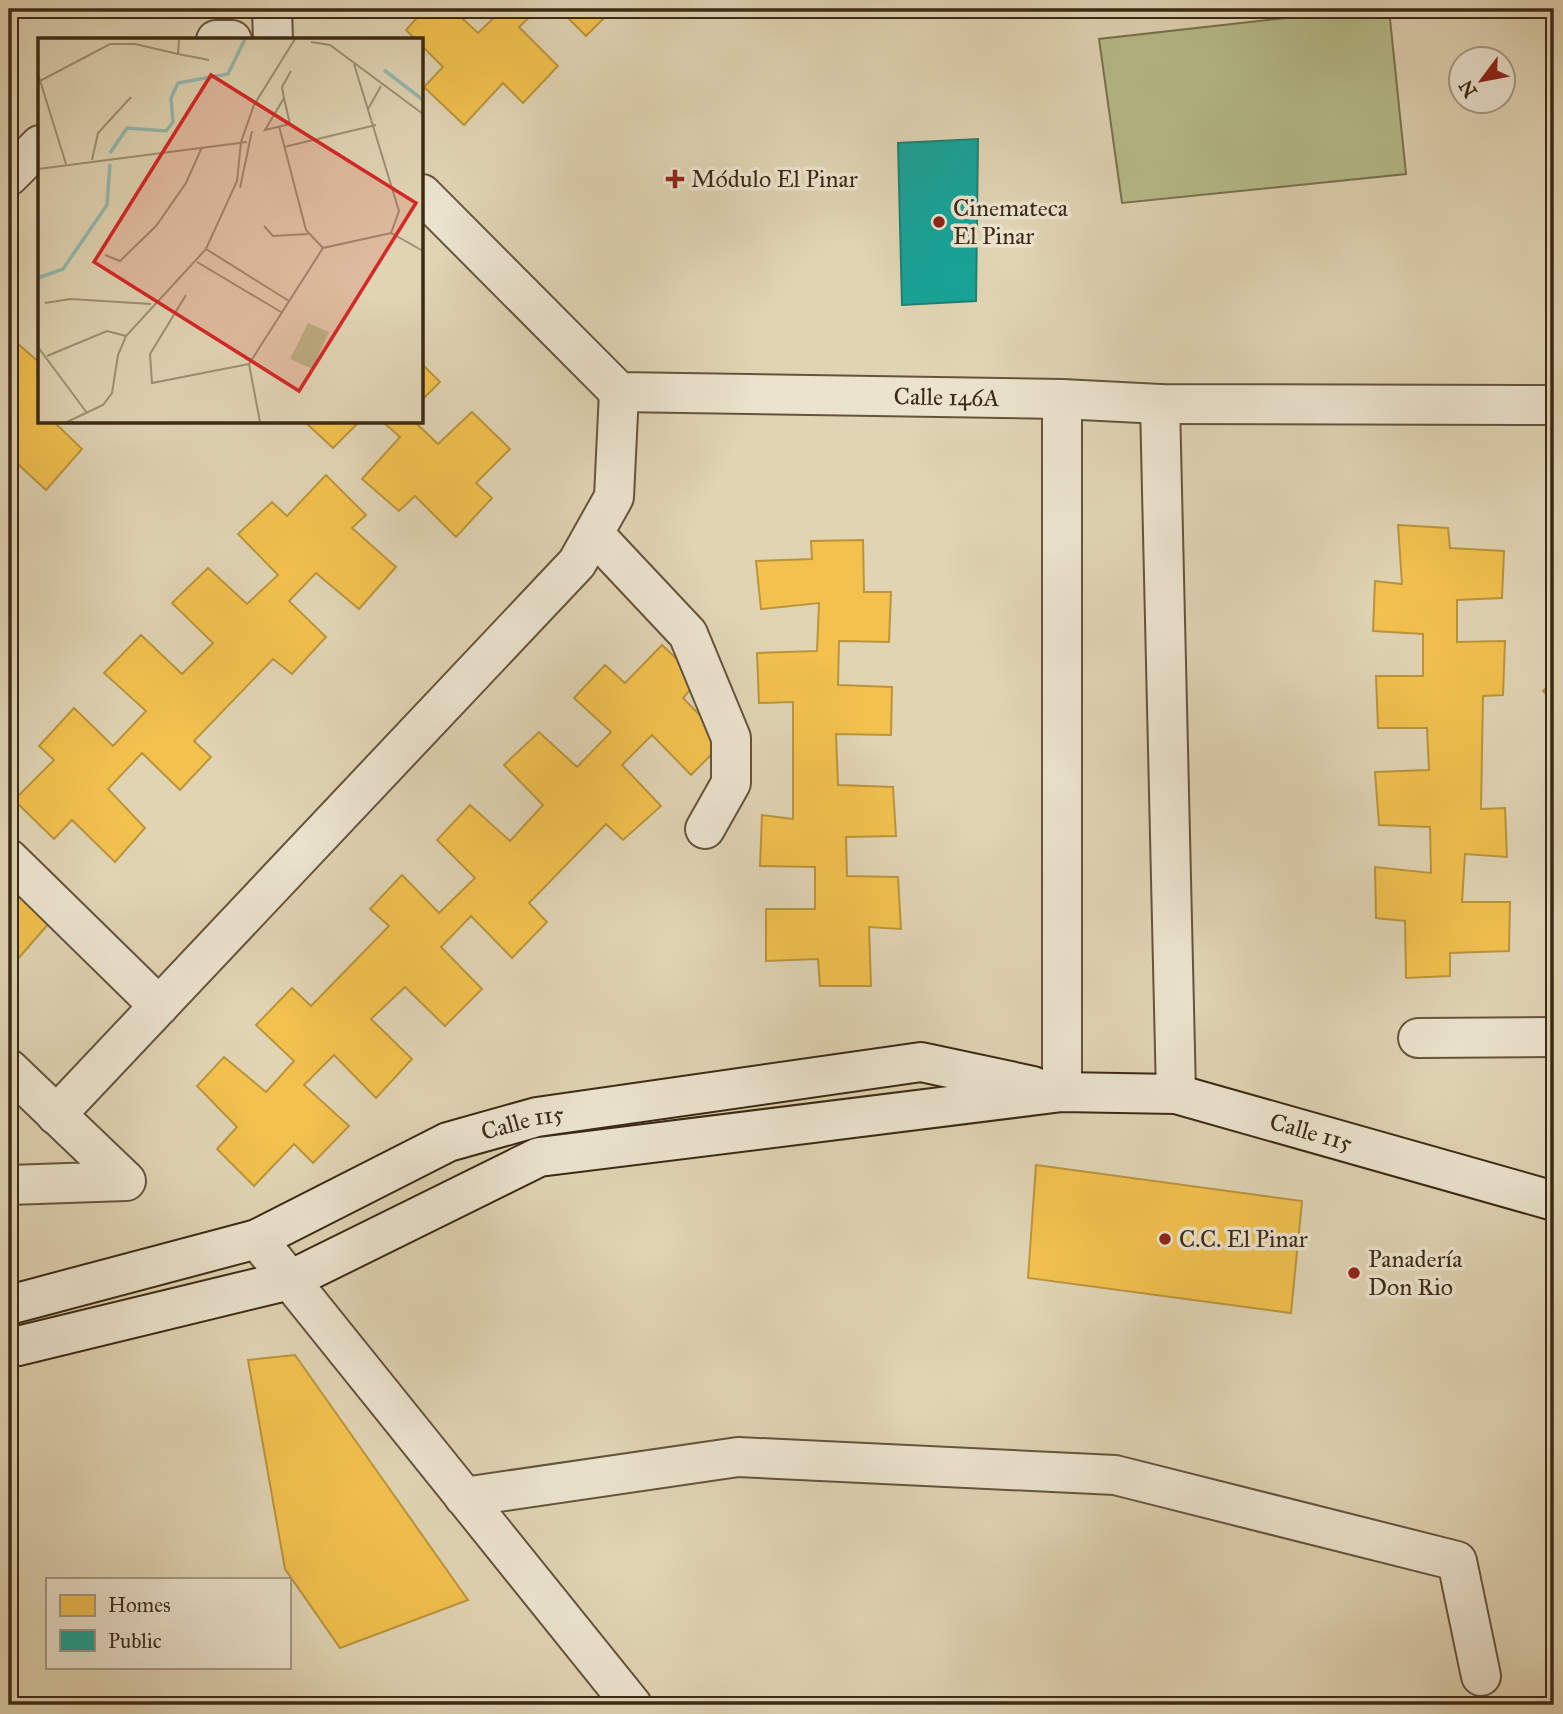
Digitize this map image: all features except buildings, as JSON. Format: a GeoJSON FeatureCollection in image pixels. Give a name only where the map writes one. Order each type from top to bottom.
{"type":"FeatureCollection","features":[{"type":"Feature","properties":{"kind":"street"},"geometry":{"type":"LineString","coordinates":[[272,9],[274,38]]}},
{"type":"Feature","properties":{"kind":"street"},"geometry":{"type":"LineString","coordinates":[[9,176],[38,147]]}},
{"type":"Feature","properties":{"kind":"street"},"geometry":{"type":"LineString","coordinates":[[56,1115],[577,563],[614,497],[618,392],[424,196]]}},
{"type":"Feature","properties":{"kind":"street","name":"Calle 146A"},"geometry":{"type":"LineString","coordinates":[[618,392],[1062,399],[1160,404],[1554,405]]}},
{"type":"Feature","properties":{"kind":"street"},"geometry":{"type":"LineString","coordinates":[[1062,399],[1062,1092]]}},
{"type":"Feature","properties":{"kind":"street"},"geometry":{"type":"LineString","coordinates":[[1160,404],[1176,1094]]}},
{"type":"Feature","properties":{"kind":"street"},"geometry":{"type":"LineString","coordinates":[[594,534],[688,634],[731,738],[731,783],[705,829]]}},
{"type":"Feature","properties":{"kind":"street"},"geometry":{"type":"LineString","coordinates":[[9,859],[159,1006]]}},
{"type":"Feature","properties":{"kind":"street"},"geometry":{"type":"LineString","coordinates":[[1418,1038],[1554,1037]]}},
{"type":"Feature","properties":{"kind":"street","name":"Calle 115"},"geometry":{"type":"LineString","coordinates":[[9,1305],[257,1239],[448,1142],[537,1117],[921,1062],[1062,1092]]}},
{"type":"Feature","properties":{"kind":"street"},"geometry":{"type":"LineString","coordinates":[[9,1069],[126,1181],[9,1185]]}},
{"type":"Feature","properties":{"kind":"street","name":"Calle 115"},"geometry":{"type":"LineString","coordinates":[[9,1346],[290,1280],[539,1157],[1062,1092],[1176,1094],[1554,1201]]}},
{"type":"Feature","properties":{"kind":"street"},"geometry":{"type":"LineString","coordinates":[[257,1239],[632,1705]]}},
{"type":"Feature","properties":{"kind":"street"},"geometry":{"type":"LineString","coordinates":[[464,1497],[738,1457],[1115,1475],[1457,1561],[1481,1676]]}},
{"type":"Feature","properties":{"kind":"green space"},"geometry":{"type":"Polygon","coordinates":[[[1365,9],[1389,9],[1406,174],[1122,203],[1099,39],[1365,9]]]}},
{"type":"Feature","properties":{"kind":"place","name":"Módulo El Pinar"},"geometry":{"type":"Point","coordinates":[675,179]}},
{"type":"Feature","properties":{"kind":"place","name":"Cinemateca El Pinar"},"geometry":{"type":"Point","coordinates":[939,222]}},
{"type":"Feature","properties":{"kind":"place","name":"C.C. El Pinar"},"geometry":{"type":"Point","coordinates":[1165,1239]}},
{"type":"Feature","properties":{"kind":"place","name":"Panadería Don Rio"},"geometry":{"type":"Point","coordinates":[1354,1273]}}]}
